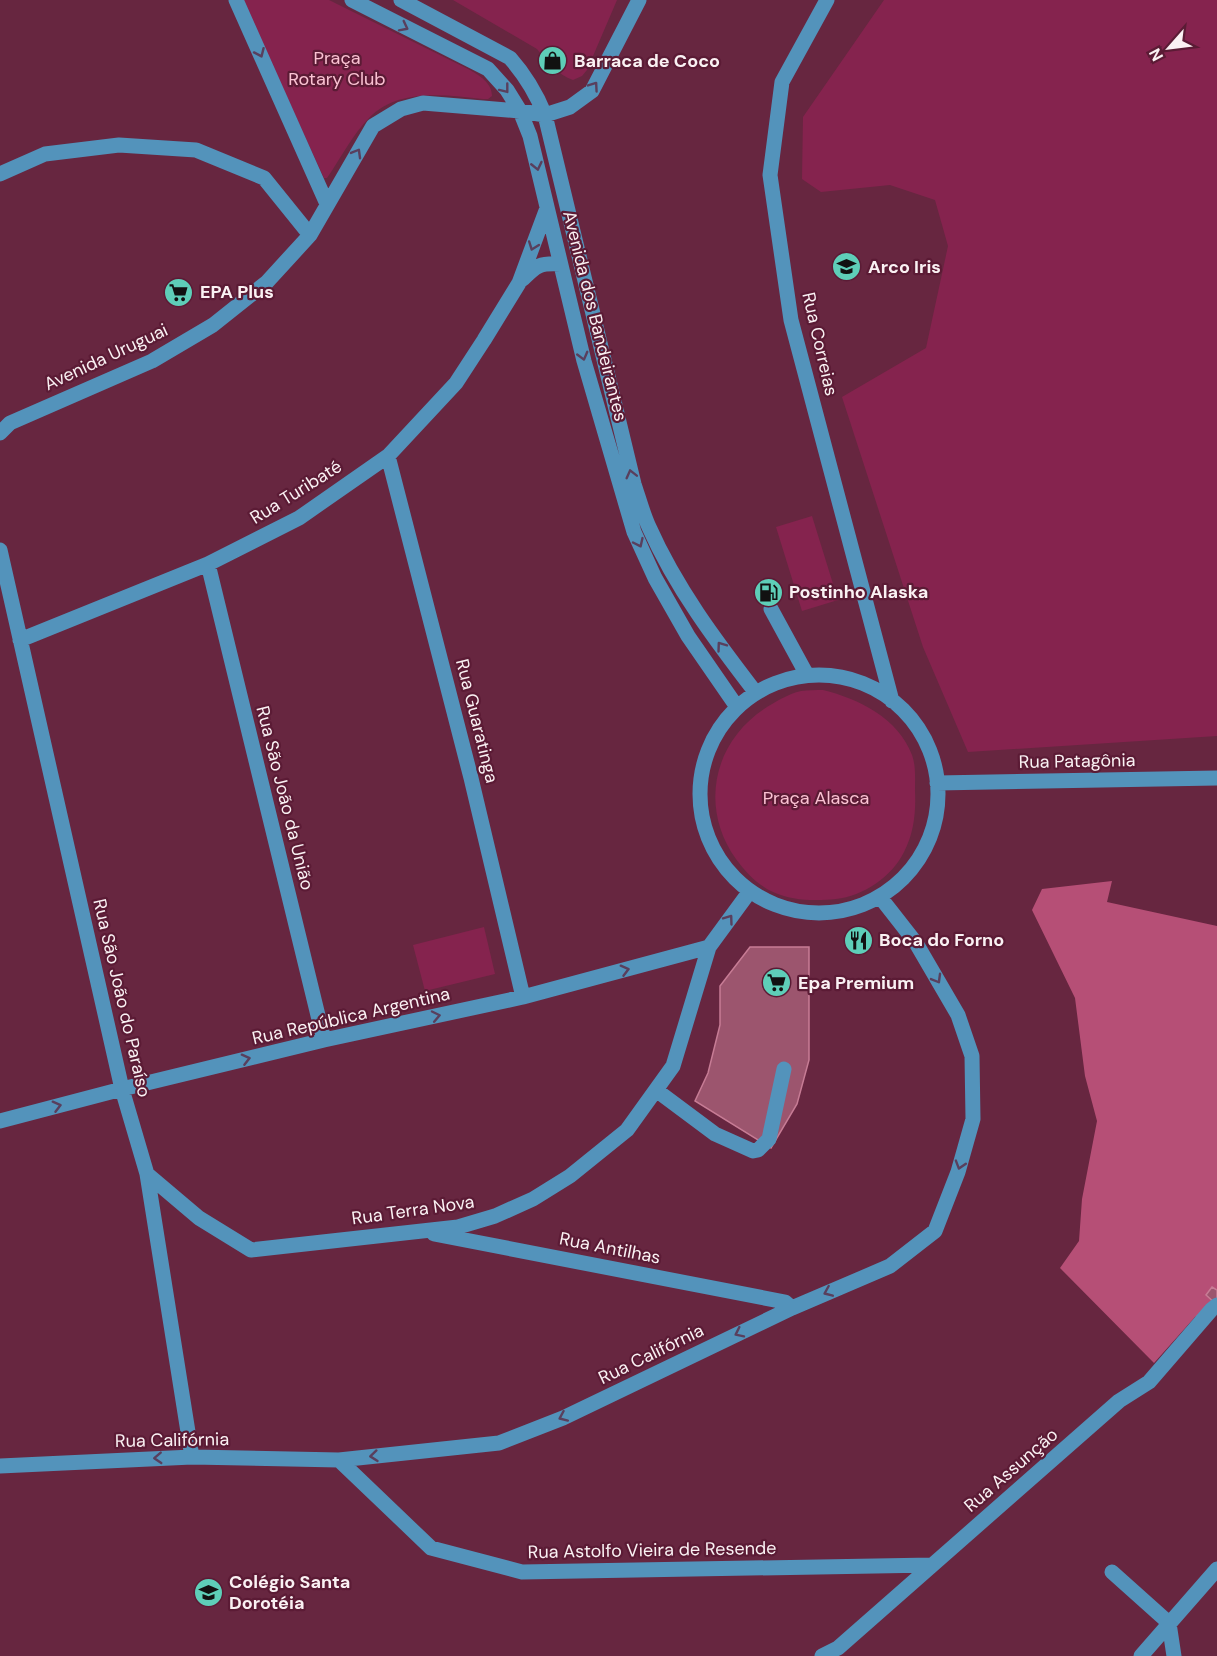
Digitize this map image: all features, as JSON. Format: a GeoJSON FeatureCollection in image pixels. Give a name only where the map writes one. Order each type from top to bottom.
{"type":"FeatureCollection","features":[{"type":"Feature","properties":{"kind":"street"},"geometry":{"type":"LineString","coordinates":[[236,0],[327,204]]}},
{"type":"Feature","properties":{"kind":"street","name":"Avenida dos Bandeirantes"},"geometry":{"type":"LineString","coordinates":[[352,0],[488,69],[507,90],[520,111],[530,136],[584,361],[634,532],[655,578],[688,636],[737,707]]}},
{"type":"Feature","properties":{"kind":"street","name":"Avenida dos Bandeirantes"},"geometry":{"type":"LineString","coordinates":[[401,0],[510,58],[533,87],[545,115],[634,484],[648,526],[668,565],[697,612],[756,693]]}},
{"type":"Feature","properties":{"kind":"street"},"geometry":{"type":"LineString","coordinates":[[545,115],[570,107],[592,91],[639,0]]}},
{"type":"Feature","properties":{"kind":"street","name":"Rua Correias"},"geometry":{"type":"LineString","coordinates":[[827,0],[782,82],[770,175],[791,320],[892,701]]}},
{"type":"Feature","properties":{"kind":"street","name":"Avenida Uruguai"},"geometry":{"type":"LineString","coordinates":[[3,426],[152,361],[213,325],[267,282],[310,235],[373,126],[401,109],[423,103],[545,115]]}},
{"type":"Feature","properties":{"kind":"street"},"geometry":{"type":"LineString","coordinates":[[0,174],[45,154],[66,151],[119,145],[196,150],[264,178],[310,235]]}},
{"type":"Feature","properties":{"kind":"street","name":"Rua Turibaté"},"geometry":{"type":"LineString","coordinates":[[20,639],[208,564],[299,518],[388,456],[456,383],[519,283],[547,208]]}},
{"type":"Feature","properties":{"kind":"street","name":"Rua Turibaté"},"geometry":{"type":"LineString","coordinates":[[519,283],[536,266],[545,263],[560,264]]}},
{"type":"Feature","properties":{"kind":"street","name":"Rua Guaratinga"},"geometry":{"type":"LineString","coordinates":[[388,456],[471,778],[524,997]]}},
{"type":"Feature","properties":{"kind":"street","name":"Rua São João do Paraíso"},"geometry":{"type":"LineString","coordinates":[[0,550],[122,1089],[147,1174],[192,1457]]}},
{"type":"Feature","properties":{"kind":"street","name":"Rua São João da União"},"geometry":{"type":"LineString","coordinates":[[208,564],[324,1040]]}},
{"type":"Feature","properties":{"kind":"street"},"geometry":{"type":"LineString","coordinates":[[771,609],[807,675]]}},
{"type":"Feature","properties":{"kind":"street"},"geometry":{"type":"LineString","coordinates":[[807,675],[837,676],[866,685],[892,701],[915,724],[930,752],[937,783],[936,817],[925,849],[906,876],[880,897],[859,907],[837,912],[814,914],[780,906],[750,891],[724,866],[708,836],[700,802],[703,767],[716,734],[737,707],[756,693],[780,681],[807,675]]}},
{"type":"Feature","properties":{"kind":"street","name":"Rua Patagônia"},"geometry":{"type":"LineString","coordinates":[[937,783],[1217,778]]}},
{"type":"Feature","properties":{"kind":"street","name":"Rua Terra Nova"},"geometry":{"type":"LineString","coordinates":[[147,1174],[199,1218],[250,1250],[458,1227],[486,1219],[533,1199],[570,1176],[627,1130],[673,1066],[709,947],[750,891]]}},
{"type":"Feature","properties":{"kind":"street","name":"Rua Califórnia"},"geometry":{"type":"LineString","coordinates":[[0,1466],[192,1457],[339,1460],[499,1443],[563,1418],[792,1308],[890,1266],[935,1231],[958,1172],[973,1119],[972,1056],[958,1015],[916,943],[880,897]]}},
{"type":"Feature","properties":{"kind":"street","name":"Rua República Argentina"},"geometry":{"type":"LineString","coordinates":[[0,1121],[324,1040],[524,997],[709,947]]}},
{"type":"Feature","properties":{"kind":"street"},"geometry":{"type":"LineString","coordinates":[[656,1090],[715,1134],[753,1151],[758,1150],[769,1138],[784,1069]]}},
{"type":"Feature","properties":{"kind":"street","name":"Rua Antilhas"},"geometry":{"type":"LineString","coordinates":[[418,1231],[785,1302],[792,1308]]}},
{"type":"Feature","properties":{"kind":"street","name":"Rua Assunção"},"geometry":{"type":"LineString","coordinates":[[822,1656],[836,1652],[1119,1401],[1149,1382],[1217,1305]]}},
{"type":"Feature","properties":{"kind":"street","name":"Rua Astolfo Vieira de Resende"},"geometry":{"type":"LineString","coordinates":[[339,1460],[431,1548],[522,1572],[932,1565]]}},
{"type":"Feature","properties":{"kind":"street"},"geometry":{"type":"LineString","coordinates":[[1141,1656],[1217,1569]]}},
{"type":"Feature","properties":{"kind":"street"},"geometry":{"type":"LineString","coordinates":[[1112,1572],[1170,1623],[1174,1656]]}},
{"type":"Feature","properties":{"kind":"green space","name":"Praça Rotary Club"},"geometry":{"type":"Polygon","coordinates":[[[242,0],[329,0],[470,70],[488,84],[492,96],[483,99],[423,96],[394,102],[381,108],[363,125],[327,178],[324,178],[242,0]]]}},
{"type":"Feature","properties":{"kind":"green space"},"geometry":{"type":"Polygon","coordinates":[[[453,0],[617,0],[587,70],[582,76],[573,80],[557,71],[537,49],[453,0]]]}},
{"type":"Feature","properties":{"kind":"green space"},"geometry":{"type":"Polygon","coordinates":[[[884,0],[1217,0],[1217,736],[968,752],[923,647],[842,397],[926,348],[948,246],[935,200],[890,185],[821,192],[802,179],[803,117],[884,0]]]}},
{"type":"Feature","properties":{"kind":"green space"},"geometry":{"type":"Polygon","coordinates":[[[812,516],[838,600],[802,611],[776,527],[812,516]]]}},
{"type":"Feature","properties":{"kind":"green space","name":"Praça Alasca"},"geometry":{"type":"Polygon","coordinates":[[[823,690],[850,699],[876,712],[897,730],[906,742],[912,755],[915,773],[915,815],[910,837],[899,861],[876,884],[846,897],[804,900],[780,895],[762,886],[744,869],[725,840],[718,819],[715,799],[717,778],[723,759],[733,740],[746,723],[786,696],[801,691],[823,690]]]}},
{"type":"Feature","properties":{"kind":"green space"},"geometry":{"type":"Polygon","coordinates":[[[484,927],[495,974],[425,991],[413,945],[484,927]]]}},
{"type":"Feature","properties":{"kind":"shaded area"},"geometry":{"type":"Polygon","coordinates":[[[1112,881],[1107,902],[1217,926],[1217,1306],[1195,1317],[1154,1363],[1060,1268],[1079,1241],[1082,1199],[1097,1121],[1085,1076],[1075,998],[1032,910],[1042,889],[1112,881]]]}},
{"type":"Feature","properties":{"kind":"building","name":"Barraca de Coco"},"geometry":{"type":"Polygon","coordinates":[[[550,52],[562,63],[555,70],[544,60],[550,52]]]}},
{"type":"Feature","properties":{"kind":"building"},"geometry":{"type":"Polygon","coordinates":[[[750,947],[809,947],[809,1060],[797,1104],[771,1148],[695,1101],[708,1073],[720,1025],[720,986],[750,947]]]}},
{"type":"Feature","properties":{"kind":"building"},"geometry":{"type":"Polygon","coordinates":[[[1212,1287],[1217,1290],[1215,1303],[1206,1295],[1212,1287]]]}},
{"type":"Feature","properties":{"kind":"place","name":"Barraca de Coco"},"geometry":{"type":"Point","coordinates":[553,61]}},
{"type":"Feature","properties":{"kind":"place","name":"Arco Iris"},"geometry":{"type":"Point","coordinates":[847,267]}},
{"type":"Feature","properties":{"kind":"place","name":"EPA Plus"},"geometry":{"type":"Point","coordinates":[179,292]}},
{"type":"Feature","properties":{"kind":"place","name":"Postinho Alaska"},"geometry":{"type":"Point","coordinates":[768,592]}},
{"type":"Feature","properties":{"kind":"place","name":"Boca do Forno"},"geometry":{"type":"Point","coordinates":[858,940]}},
{"type":"Feature","properties":{"kind":"place","name":"Epa Premium"},"geometry":{"type":"Point","coordinates":[777,983]}},
{"type":"Feature","properties":{"kind":"place","name":"Colégio Santa Dorotéia"},"geometry":{"type":"Point","coordinates":[208,1592]}}]}
